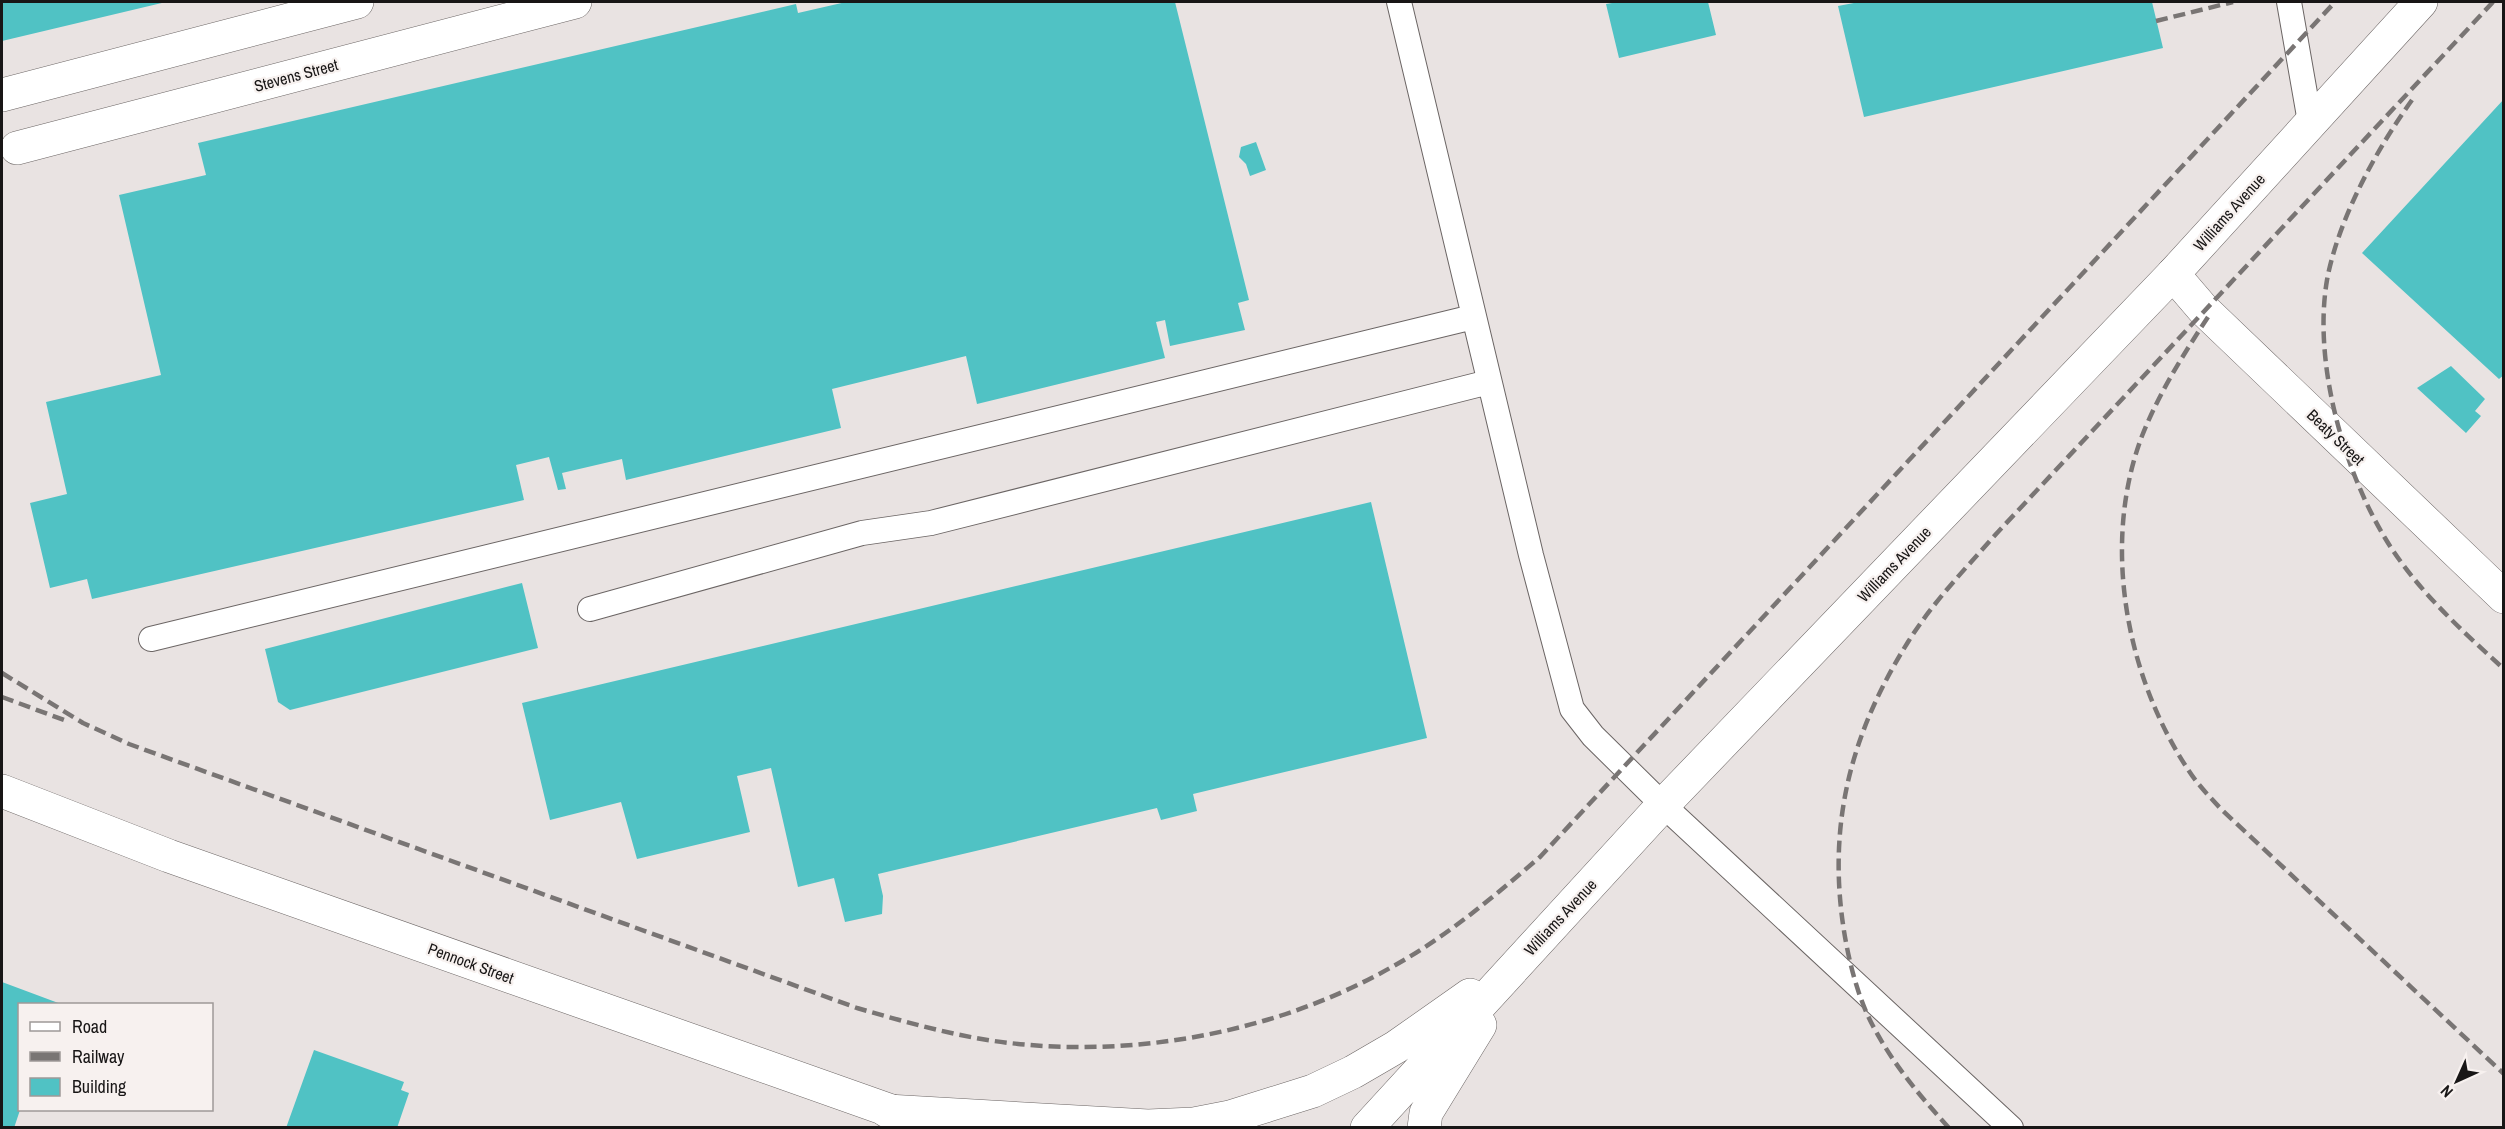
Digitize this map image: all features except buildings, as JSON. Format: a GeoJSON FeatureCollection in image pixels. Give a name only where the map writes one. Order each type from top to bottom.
{"type":"FeatureCollection","features":[{"type":"Feature","properties":{"kind":"street"},"geometry":{"type":"LineString","coordinates":[[2,95],[357,2]]}},
{"type":"Feature","properties":{"kind":"street","name":"Stevens Street"},"geometry":{"type":"LineString","coordinates":[[16,148],[576,2]]}},
{"type":"Feature","properties":{"kind":"street","name":"Williams Avenue"},"geometry":{"type":"LineString","coordinates":[[1367,1128],[1663,805],[2173,274],[2421,2]]}},
{"type":"Feature","properties":{"kind":"street","name":"Beaty Street"},"geometry":{"type":"LineString","coordinates":[[2173,274],[2203,309],[2504,597]]}},
{"type":"Feature","properties":{"kind":"street","name":"Pennock Street"},"geometry":{"type":"LineString","coordinates":[[2,791],[169,856],[886,1111],[944,1128]]}},
{"type":"Feature","properties":{"kind":"street"},"geometry":{"type":"LineString","coordinates":[[886,1111],[1148,1126],[1194,1124],[1230,1118],[1313,1091],[1353,1072],[1396,1047],[1521,960]]}},
{"type":"Feature","properties":{"kind":"street"},"geometry":{"type":"LineString","coordinates":[[1424,1128],[1426,1113],[1521,960]]}},
{"type":"Feature","properties":{"kind":"street"},"geometry":{"type":"LineString","coordinates":[[886,1111],[915,1128]]}},
{"type":"Feature","properties":{"kind":"lane"},"geometry":{"type":"LineString","coordinates":[[1399,2],[1473,317],[1537,578],[1572,709],[1593,736],[1663,805],[2011,1128]]}},
{"type":"Feature","properties":{"kind":"lane"},"geometry":{"type":"LineString","coordinates":[[2289,2],[2310,122]]}},
{"type":"Feature","properties":{"kind":"lane"},"geometry":{"type":"LineString","coordinates":[[151,639],[1473,317]]}},
{"type":"Feature","properties":{"kind":"lane"},"geometry":{"type":"LineString","coordinates":[[590,609],[862,533],[931,524],[1489,382]]}},
{"type":"Feature","properties":{"kind":"railway"},"geometry":{"type":"LineString","coordinates":[[2156,21],[2233,2]]}},
{"type":"Feature","properties":{"kind":"railway"},"geometry":{"type":"LineString","coordinates":[[2,673],[83,723],[129,744],[857,1008],[891,1018],[976,1038],[1044,1046],[1096,1047],[1147,1044],[1248,1025],[1297,1010],[1345,991],[1390,968],[1449,931],[1540,857],[2335,2]]}},
{"type":"Feature","properties":{"kind":"railway"},"geometry":{"type":"LineString","coordinates":[[1949,1128],[1908,1079],[1873,1026],[1851,967],[1844,931],[1839,854],[1848,780],[1858,745],[1888,676],[1928,613],[1997,533],[2493,2]]}},
{"type":"Feature","properties":{"kind":"railway"},"geometry":{"type":"LineString","coordinates":[[2412,100],[2385,141],[2360,186],[2332,257],[2324,312],[2324,345],[2328,379],[2344,447],[2356,480],[2385,538],[2424,591],[2455,624],[2504,669]]}},
{"type":"Feature","properties":{"kind":"railway"},"geometry":{"type":"LineString","coordinates":[[2208,317],[2164,389],[2142,436],[2130,478],[2123,521],[2122,565],[2126,609],[2149,694],[2167,734],[2189,771],[2221,809],[2504,1074]]}},
{"type":"Feature","properties":{"kind":"railway"},"geometry":{"type":"LineString","coordinates":[[2,697],[64,720]]}}]}
